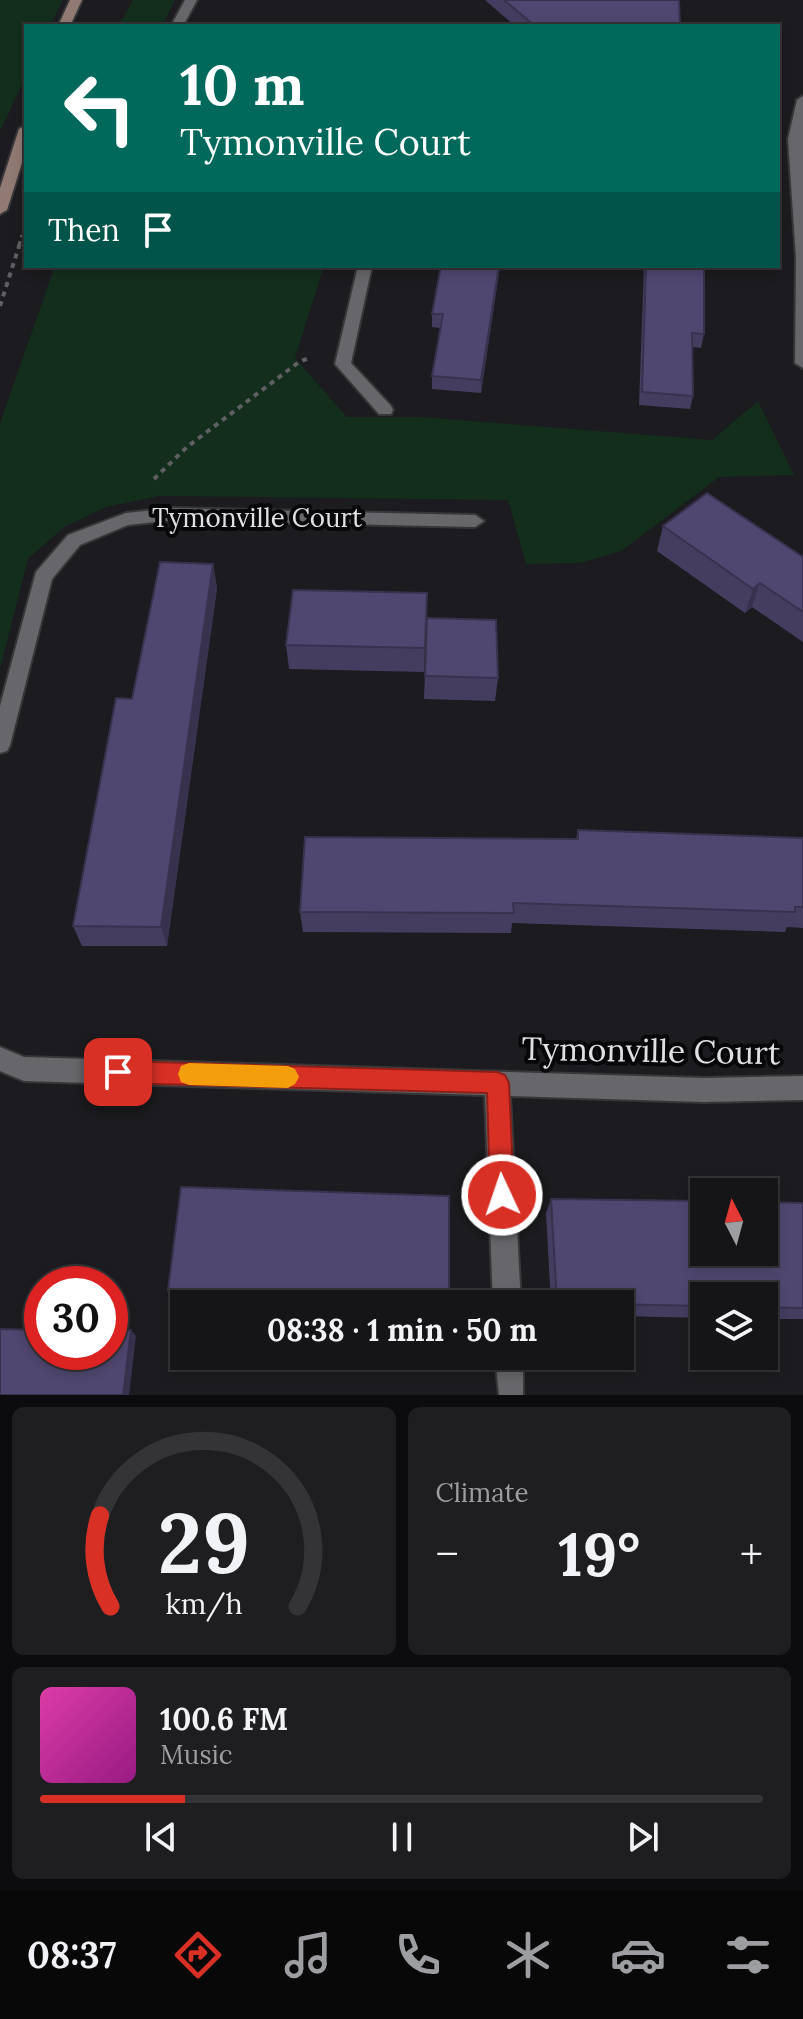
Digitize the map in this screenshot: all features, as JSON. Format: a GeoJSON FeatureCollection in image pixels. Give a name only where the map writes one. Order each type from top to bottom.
{"type":"FeatureCollection","features":[{"type":"Feature","properties":{"kind":"main road"},"geometry":{"type":"LineString","coordinates":[[65,24],[76,0]]}},
{"type":"Feature","properties":{"kind":"main road"},"geometry":{"type":"LineString","coordinates":[[0,210],[24,135]]}},
{"type":"Feature","properties":{"kind":"street"},"geometry":{"type":"LineString","coordinates":[[178,24],[191,0]]}},
{"type":"Feature","properties":{"kind":"street"},"geometry":{"type":"LineString","coordinates":[[803,100],[795,139],[803,258],[803,363]]}},
{"type":"Feature","properties":{"kind":"street"},"geometry":{"type":"LineString","coordinates":[[780,138],[795,139]]}},
{"type":"Feature","properties":{"kind":"street"},"geometry":{"type":"LineString","coordinates":[[365,268],[343,364],[385,410]]}},
{"type":"Feature","properties":{"kind":"street","name":"Tymonville Court"},"geometry":{"type":"LineString","coordinates":[[0,745],[43,577],[74,540],[126,519],[173,514],[475,521]]}},
{"type":"Feature","properties":{"kind":"street","name":"Tymonville Court"},"geometry":{"type":"LineString","coordinates":[[0,1059],[24,1069],[704,1090],[803,1088]]}},
{"type":"Feature","properties":{"kind":"street","name":"Tymonville Court"},"geometry":{"type":"LineString","coordinates":[[497,1083],[506,1290]]}},
{"type":"Feature","properties":{"kind":"street"},"geometry":{"type":"LineString","coordinates":[[510,1370],[511,1393]]}},
{"type":"Feature","properties":{"kind":"path"},"geometry":{"type":"LineString","coordinates":[[0,306],[22,232]]}},
{"type":"Feature","properties":{"kind":"path"},"geometry":{"type":"LineString","coordinates":[[147,486],[187,447],[299,362],[348,342]]}},
{"type":"Feature","properties":{"kind":"green space"},"geometry":{"type":"Polygon","coordinates":[[[0,0],[63,0],[51,24],[24,24],[24,80],[0,131],[0,0]]]}},
{"type":"Feature","properties":{"kind":"green space"},"geometry":{"type":"Polygon","coordinates":[[[133,0],[175,0],[163,24],[119,24],[133,0]]]}},
{"type":"Feature","properties":{"kind":"green space"},"geometry":{"type":"Polygon","coordinates":[[[54,268],[323,268],[295,358],[347,417],[421,417],[712,440],[758,401],[794,475],[719,477],[621,551],[580,563],[526,564],[508,500],[159,496],[106,507],[64,527],[28,559],[0,669],[0,423],[54,268]]]}},
{"type":"Feature","properties":{"kind":"building"},"geometry":{"type":"Polygon","coordinates":[[[504,0],[679,0],[680,24],[533,24],[504,0]]]}},
{"type":"Feature","properties":{"kind":"building"},"geometry":{"type":"Polygon","coordinates":[[[441,268],[499,268],[481,380],[432,376],[443,314],[432,314],[441,268]]]}},
{"type":"Feature","properties":{"kind":"building"},"geometry":{"type":"Polygon","coordinates":[[[646,268],[704,268],[704,334],[692,333],[693,396],[642,392],[646,268]]]}},
{"type":"Feature","properties":{"kind":"building"},"geometry":{"type":"Polygon","coordinates":[[[707,493],[803,557],[803,612],[760,583],[753,589],[663,526],[707,493]]]}},
{"type":"Feature","properties":{"kind":"building"},"geometry":{"type":"Polygon","coordinates":[[[160,562],[213,564],[161,927],[73,926],[116,698],[132,699],[160,562]]]}},
{"type":"Feature","properties":{"kind":"building"},"geometry":{"type":"Polygon","coordinates":[[[293,590],[427,593],[425,648],[286,645],[293,590]]]}},
{"type":"Feature","properties":{"kind":"building"},"geometry":{"type":"Polygon","coordinates":[[[427,618],[496,620],[498,678],[425,676],[427,618]]]}},
{"type":"Feature","properties":{"kind":"building"},"geometry":{"type":"Polygon","coordinates":[[[578,830],[803,838],[803,907],[795,907],[795,912],[513,903],[514,913],[300,912],[305,837],[578,839],[578,830]]]}},
{"type":"Feature","properties":{"kind":"building"},"geometry":{"type":"Polygon","coordinates":[[[181,1187],[449,1196],[449,1290],[168,1290],[181,1187]]]}},
{"type":"Feature","properties":{"kind":"building"},"geometry":{"type":"Polygon","coordinates":[[[551,1199],[690,1201],[690,1266],[778,1266],[778,1202],[803,1203],[803,1308],[778,1307],[778,1282],[690,1282],[690,1306],[634,1305],[634,1290],[556,1290],[551,1199]]]}},
{"type":"Feature","properties":{"kind":"building"},"geometry":{"type":"Polygon","coordinates":[[[0,1329],[24,1330],[24,1370],[126,1370],[123,1395],[0,1395],[0,1329]]]}},
{"type":"Feature","properties":{"kind":"slow traffic"},"geometry":{"type":"LineString","coordinates":[[189,1074],[288,1077]]}},
{"type":"Feature","properties":{"kind":"route"},"geometry":{"type":"LineString","coordinates":[[118,1072],[497,1083],[502,1195]]}}]}
